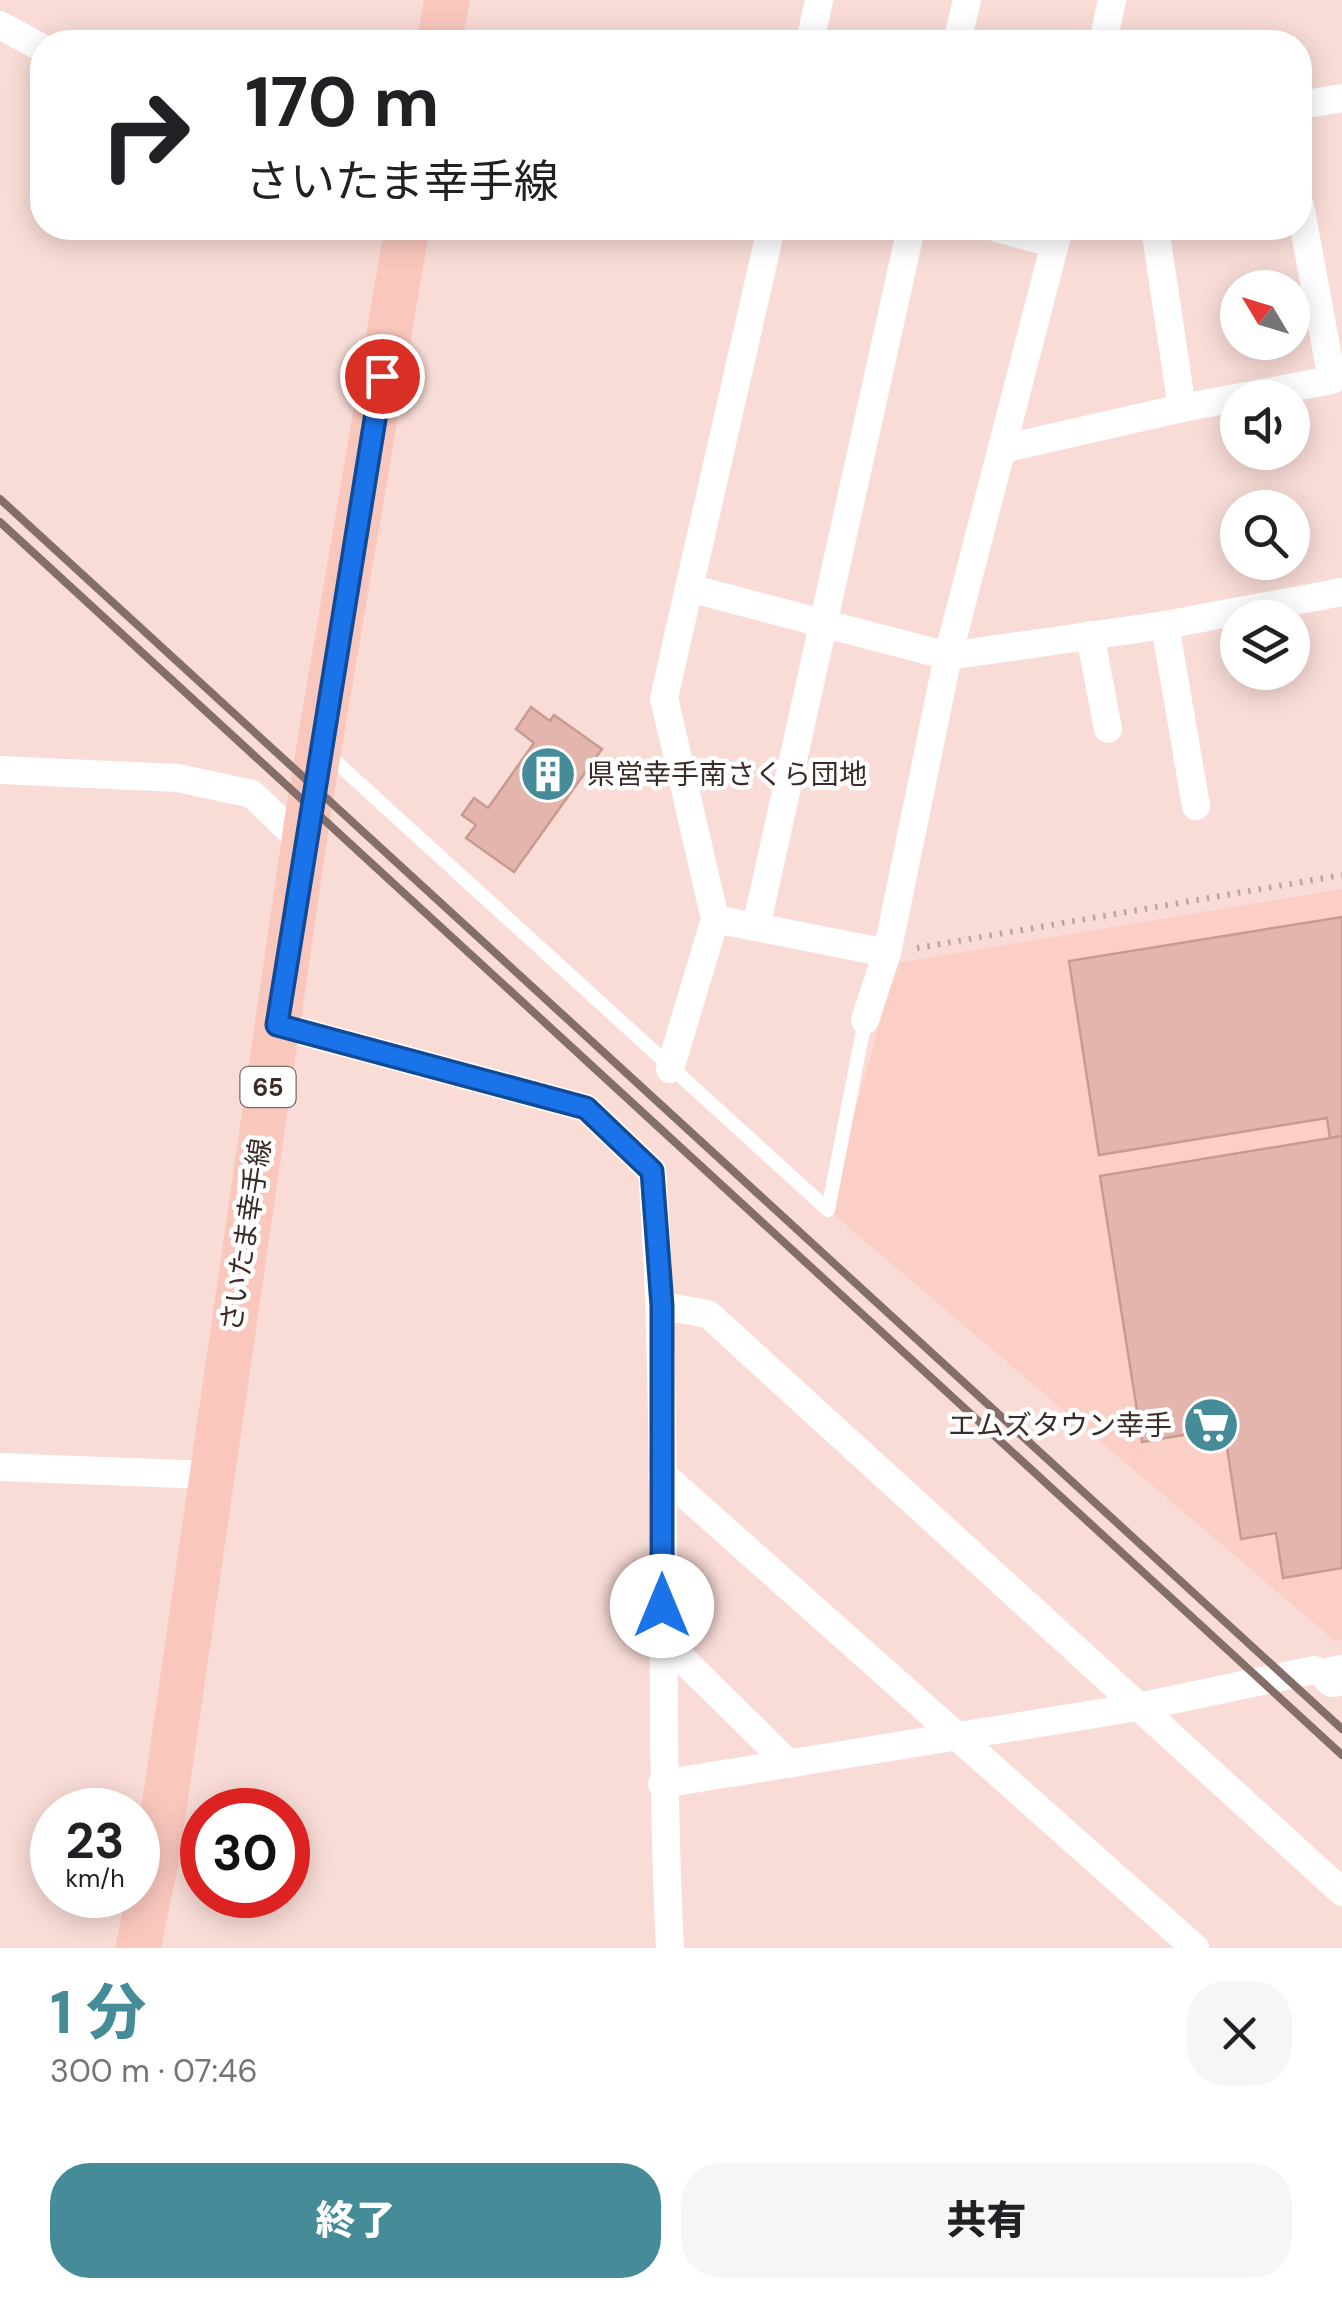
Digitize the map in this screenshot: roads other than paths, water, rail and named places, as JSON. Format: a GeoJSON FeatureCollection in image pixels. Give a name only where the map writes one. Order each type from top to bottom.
{"type":"FeatureCollection","features":[{"type":"Feature","properties":{"kind":"main road"},"geometry":{"type":"LineString","coordinates":[[442,30],[447,0]]}},
{"type":"Feature","properties":{"kind":"main road","name":"さいたま幸手線"},"geometry":{"type":"LineString","coordinates":[[138,1948],[157,1856],[304,844],[404,240]]}},
{"type":"Feature","properties":{"kind":"street"},"geometry":{"type":"LineString","coordinates":[[813,30],[819,0]]}},
{"type":"Feature","properties":{"kind":"street"},"geometry":{"type":"LineString","coordinates":[[959,30],[967,0]]}},
{"type":"Feature","properties":{"kind":"street"},"geometry":{"type":"LineString","coordinates":[[1106,30],[1112,0]]}},
{"type":"Feature","properties":{"kind":"street"},"geometry":{"type":"LineString","coordinates":[[0,25],[30,41]]}},
{"type":"Feature","properties":{"kind":"street"},"geometry":{"type":"LineString","coordinates":[[1312,103],[1342,98]]}},
{"type":"Feature","properties":{"kind":"street"},"geometry":{"type":"LineString","coordinates":[[670,1069],[715,919],[664,698],[768,240]]}},
{"type":"Feature","properties":{"kind":"street"},"geometry":{"type":"LineString","coordinates":[[756,927],[908,240]]}},
{"type":"Feature","properties":{"kind":"street"},"geometry":{"type":"LineString","coordinates":[[865,1020],[886,954],[948,656],[1056,240]]}},
{"type":"Feature","properties":{"kind":"street"},"geometry":{"type":"LineString","coordinates":[[1157,240],[1182,408]]}},
{"type":"Feature","properties":{"kind":"street"},"geometry":{"type":"LineString","coordinates":[[1002,448],[1332,380],[1306,240]]}},
{"type":"Feature","properties":{"kind":"street"},"geometry":{"type":"LineString","coordinates":[[689,588],[948,656],[1165,625],[1342,592]]}},
{"type":"Feature","properties":{"kind":"street"},"geometry":{"type":"LineString","coordinates":[[1165,625],[1196,806]]}},
{"type":"Feature","properties":{"kind":"street"},"geometry":{"type":"LineString","coordinates":[[1090,636],[1108,729]]}},
{"type":"Feature","properties":{"kind":"street"},"geometry":{"type":"LineString","coordinates":[[0,770],[178,778],[252,794],[304,844]]}},
{"type":"Feature","properties":{"kind":"street"},"geometry":{"type":"LineString","coordinates":[[715,919],[886,954]]}},
{"type":"Feature","properties":{"kind":"street"},"geometry":{"type":"LineString","coordinates":[[277,1025],[586,1108],[652,1171],[662,1306],[662,1784],[670,1948]]}},
{"type":"Feature","properties":{"kind":"street"},"geometry":{"type":"LineString","coordinates":[[662,1306],[708,1314],[1342,1892]]}},
{"type":"Feature","properties":{"kind":"street"},"geometry":{"type":"LineString","coordinates":[[0,1467],[210,1475]]}},
{"type":"Feature","properties":{"kind":"street"},"geometry":{"type":"LineString","coordinates":[[662,1474],[1195,1948]]}},
{"type":"Feature","properties":{"kind":"street"},"geometry":{"type":"LineString","coordinates":[[662,1639],[788,1764]]}},
{"type":"Feature","properties":{"kind":"street"},"geometry":{"type":"LineString","coordinates":[[662,1784],[1138,1708],[1314,1670],[1338,1676]]}},
{"type":"Feature","properties":{"kind":"lane"},"geometry":{"type":"LineString","coordinates":[[321,748],[828,1210],[865,1020]]}},
{"type":"Feature","properties":{"kind":"railway"},"geometry":{"type":"LineString","coordinates":[[0,499],[1342,1729]]}},
{"type":"Feature","properties":{"kind":"railway"},"geometry":{"type":"LineString","coordinates":[[0,522],[1342,1755]]}},
{"type":"Feature","properties":{"kind":"place","name":"県営幸手南さくら団地"},"geometry":{"type":"Point","coordinates":[548,774]}},
{"type":"Feature","properties":{"kind":"place","name":"エムズタウン幸手"},"geometry":{"type":"Point","coordinates":[1211,1425]}}]}
